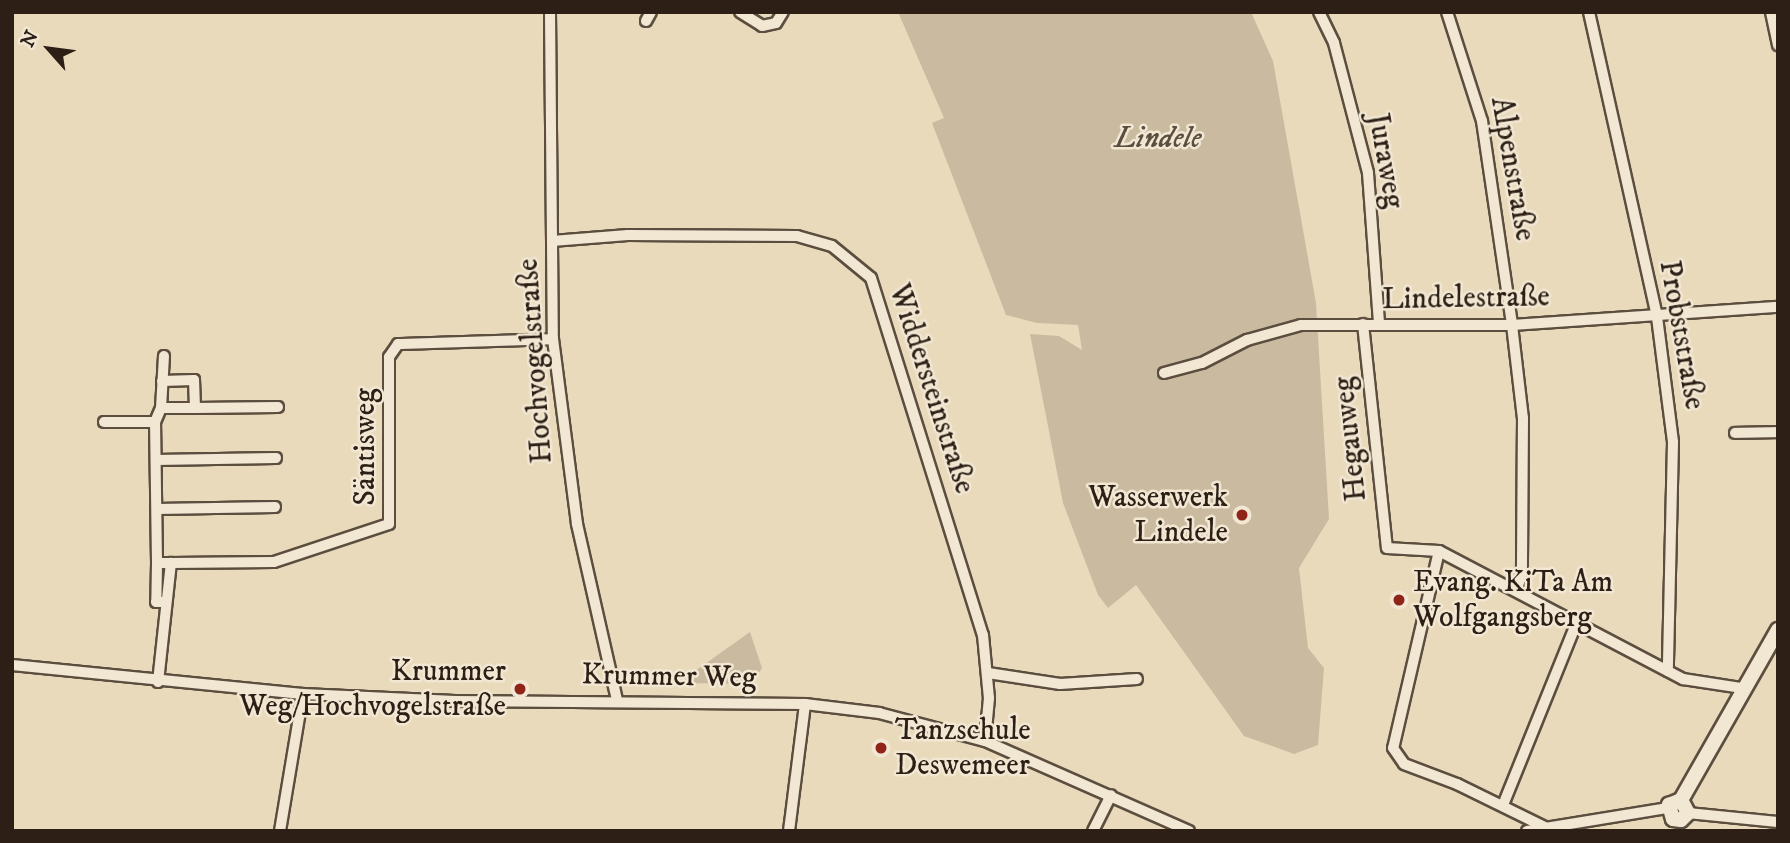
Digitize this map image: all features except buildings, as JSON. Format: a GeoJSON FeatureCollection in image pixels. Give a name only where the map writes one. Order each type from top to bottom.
{"type":"FeatureCollection","features":[{"type":"Feature","properties":{"kind":"main road"},"geometry":{"type":"LineString","coordinates":[[1681,800],[1688,813],[1681,820],[1670,819],[1742,688],[1778,630]]}},
{"type":"Feature","properties":{"kind":"street","name":"Hochvogelstraße"},"geometry":{"type":"LineString","coordinates":[[550,12],[553,339],[577,524],[617,701]]}},
{"type":"Feature","properties":{"kind":"street"},"geometry":{"type":"LineString","coordinates":[[740,12],[762,26],[776,23],[783,12]]}},
{"type":"Feature","properties":{"kind":"street","name":"Juraweg"},"geometry":{"type":"LineString","coordinates":[[1319,12],[1334,43],[1368,173],[1379,324]]}},
{"type":"Feature","properties":{"kind":"street","name":"Alpenstraße"},"geometry":{"type":"LineString","coordinates":[[1447,12],[1482,121],[1512,325],[1522,418],[1522,572],[1517,590]]}},
{"type":"Feature","properties":{"kind":"street","name":"Probststraße"},"geometry":{"type":"LineString","coordinates":[[1589,12],[1657,317],[1674,442],[1668,671]]}},
{"type":"Feature","properties":{"kind":"street"},"geometry":{"type":"LineString","coordinates":[[1771,12],[1778,46]]}},
{"type":"Feature","properties":{"kind":"street","name":"Widdersteinstraße"},"geometry":{"type":"LineString","coordinates":[[552,241],[628,235],[797,236],[832,246],[870,278],[983,635],[988,673],[989,727],[985,741]]}},
{"type":"Feature","properties":{"kind":"street","name":"Lindelestraße"},"geometry":{"type":"LineString","coordinates":[[1164,373],[1202,363],[1247,340],[1301,325],[1512,325],[1778,307]]}},
{"type":"Feature","properties":{"kind":"street","name":"Hegauweg"},"geometry":{"type":"LineString","coordinates":[[1363,324],[1387,548],[1439,551]]}},
{"type":"Feature","properties":{"kind":"street","name":"Säntisweg"},"geometry":{"type":"LineString","coordinates":[[171,563],[274,562],[389,524],[390,357],[398,344],[553,339]]}},
{"type":"Feature","properties":{"kind":"street"},"geometry":{"type":"LineString","coordinates":[[157,563],[171,563],[170,601],[156,602],[155,422],[161,408],[164,355]]}},
{"type":"Feature","properties":{"kind":"street"},"geometry":{"type":"LineString","coordinates":[[162,381],[194,380],[195,408]]}},
{"type":"Feature","properties":{"kind":"street"},"geometry":{"type":"LineString","coordinates":[[161,408],[278,407]]}},
{"type":"Feature","properties":{"kind":"street"},"geometry":{"type":"LineString","coordinates":[[104,422],[155,422]]}},
{"type":"Feature","properties":{"kind":"street"},"geometry":{"type":"LineString","coordinates":[[1735,433],[1778,432]]}},
{"type":"Feature","properties":{"kind":"street"},"geometry":{"type":"LineString","coordinates":[[156,460],[276,457]]}},
{"type":"Feature","properties":{"kind":"street"},"geometry":{"type":"LineString","coordinates":[[157,509],[275,506]]}},
{"type":"Feature","properties":{"kind":"street"},"geometry":{"type":"LineString","coordinates":[[1547,828],[1503,805],[1404,764],[1393,748],[1439,551],[1683,679],[1742,688]]}},
{"type":"Feature","properties":{"kind":"street"},"geometry":{"type":"LineString","coordinates":[[158,682],[165,602]]}},
{"type":"Feature","properties":{"kind":"street"},"geometry":{"type":"LineString","coordinates":[[1503,805],[1577,622]]}},
{"type":"Feature","properties":{"kind":"street","name":"Krummer Weg"},"geometry":{"type":"LineString","coordinates":[[12,665],[158,682],[303,694],[455,701],[805,704],[897,716],[985,741],[1111,794],[1189,831]]}},
{"type":"Feature","properties":{"kind":"street"},"geometry":{"type":"LineString","coordinates":[[988,673],[1060,684],[1138,679]]}},
{"type":"Feature","properties":{"kind":"street"},"geometry":{"type":"LineString","coordinates":[[281,831],[303,694]]}},
{"type":"Feature","properties":{"kind":"street"},"geometry":{"type":"LineString","coordinates":[[789,831],[805,704]]}},
{"type":"Feature","properties":{"kind":"street"},"geometry":{"type":"LineString","coordinates":[[1093,831],[1111,794]]}},
{"type":"Feature","properties":{"kind":"street"},"geometry":{"type":"LineString","coordinates":[[1688,813],[1778,822]]}},
{"type":"Feature","properties":{"kind":"street"},"geometry":{"type":"LineString","coordinates":[[1527,831],[1670,819]]}},
{"type":"Feature","properties":{"kind":"green space","name":"Lindele"},"geometry":{"type":"Polygon","coordinates":[[[898,12],[1251,12],[1273,61],[1316,303],[1329,519],[1299,568],[1308,648],[1324,668],[1318,745],[1294,754],[1244,736],[1136,585],[1108,608],[1098,595],[1063,503],[1030,334],[1059,336],[1082,350],[1078,325],[1037,323],[1006,315],[932,123],[944,118],[898,12]]]}},
{"type":"Feature","properties":{"kind":"green space"},"geometry":{"type":"Polygon","coordinates":[[[750,632],[762,668],[752,684],[678,683],[750,632]]]}},
{"type":"Feature","properties":{"kind":"place","name":"Wasserwerk Lindele"},"geometry":{"type":"Point","coordinates":[1242,515]}},
{"type":"Feature","properties":{"kind":"place","name":"Evang. KiTa Am Wolfgangsberg"},"geometry":{"type":"Point","coordinates":[1399,600]}},
{"type":"Feature","properties":{"kind":"place","name":"Krummer Weg/Hochvogelstraße"},"geometry":{"type":"Point","coordinates":[520,689]}},
{"type":"Feature","properties":{"kind":"place","name":"Tanzschule Deswemeer"},"geometry":{"type":"Point","coordinates":[881,748]}}]}
